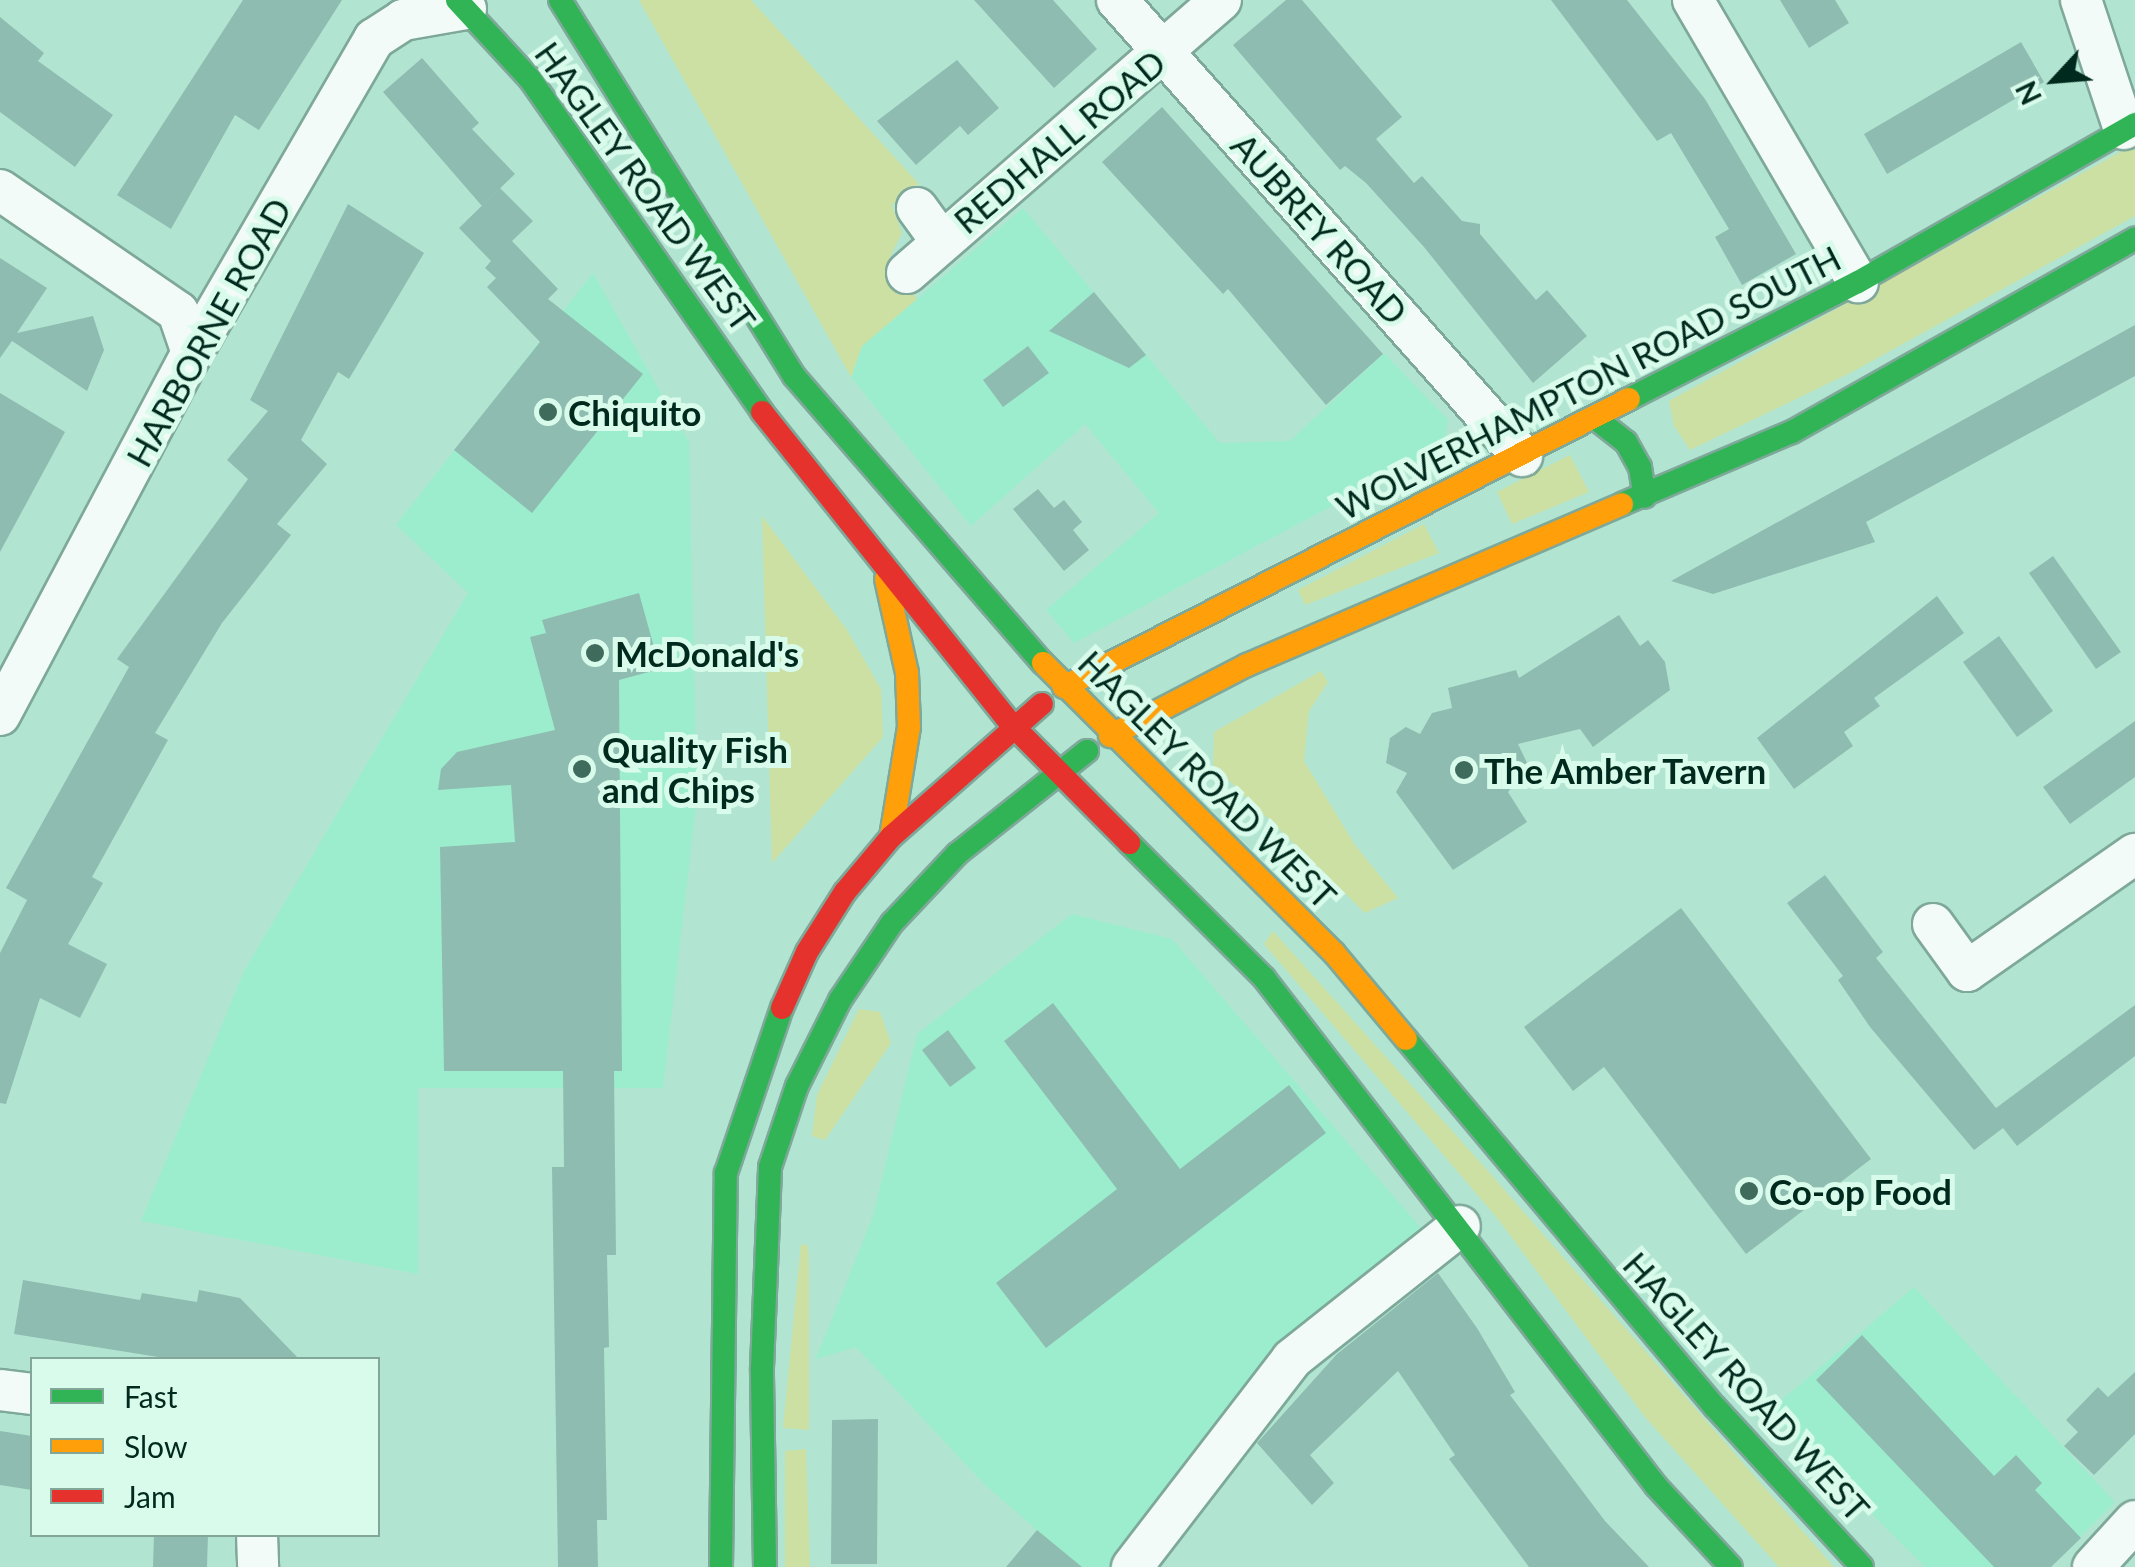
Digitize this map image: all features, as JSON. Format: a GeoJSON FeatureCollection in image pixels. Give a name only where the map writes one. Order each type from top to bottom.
{"type":"FeatureCollection","features":[{"type":"Feature","properties":{"kind":"main road","name":"HAGLEY ROAD WEST"},"geometry":{"type":"LineString","coordinates":[[560,0],[794,376],[1064,687],[1334,953],[1715,1407],[1862,1567]]}},
{"type":"Feature","properties":{"kind":"main road","name":"HAGLEY ROAD WEST"},"geometry":{"type":"LineString","coordinates":[[462,5],[530,79],[787,447],[1012,726],[1264,978],[1460,1226],[1656,1486],[1731,1567]]}},
{"type":"Feature","properties":{"kind":"main road","name":"WOLVERHAMPTON ROAD SOUTH"},"geometry":{"type":"LineString","coordinates":[[891,837],[1012,726],[1064,687],[1471,484],[1858,282],[2130,126]]}},
{"type":"Feature","properties":{"kind":"main road"},"geometry":{"type":"LineString","coordinates":[[765,1567],[762,1368],[770,1168],[797,1086],[840,1000],[892,923],[957,854],[1055,772],[1110,736],[1247,664],[1792,432],[2135,239]]}},
{"type":"Feature","properties":{"kind":"main road"},"geometry":{"type":"LineString","coordinates":[[1595,418],[1626,442],[1640,466],[1645,497]]}},
{"type":"Feature","properties":{"kind":"main road"},"geometry":{"type":"LineString","coordinates":[[1463,509],[1471,484]]}},
{"type":"Feature","properties":{"kind":"main road"},"geometry":{"type":"LineString","coordinates":[[1473,539],[1496,558]]}},
{"type":"Feature","properties":{"kind":"main road"},"geometry":{"type":"LineString","coordinates":[[721,1567],[726,1173],[759,1062],[807,952],[891,837],[909,752],[907,673],[883,565]]}},
{"type":"Feature","properties":{"kind":"street","name":"AUBREY ROAD"},"geometry":{"type":"LineString","coordinates":[[1117,0],[1522,456]]}},
{"type":"Feature","properties":{"kind":"street","name":"REDHALL ROAD"},"geometry":{"type":"LineString","coordinates":[[907,273],[1221,0]]}},
{"type":"Feature","properties":{"kind":"street"},"geometry":{"type":"LineString","coordinates":[[1693,0],[1858,282]]}},
{"type":"Feature","properties":{"kind":"street"},"geometry":{"type":"LineString","coordinates":[[2081,0],[2130,126]]}},
{"type":"Feature","properties":{"kind":"street","name":"HARBORNE ROAD"},"geometry":{"type":"LineString","coordinates":[[0,715],[192,353],[374,40],[403,20],[462,5]]}},
{"type":"Feature","properties":{"kind":"street"},"geometry":{"type":"LineString","coordinates":[[0,190],[178,312],[192,353]]}},
{"type":"Feature","properties":{"kind":"street","name":"REDHALL ROAD"},"geometry":{"type":"LineString","coordinates":[[917,208],[941,241]]}},
{"type":"Feature","properties":{"kind":"street"},"geometry":{"type":"LineString","coordinates":[[1933,924],[1967,970],[2135,854]]}},
{"type":"Feature","properties":{"kind":"street"},"geometry":{"type":"LineString","coordinates":[[1132,1567],[1292,1359],[1460,1226]]}},
{"type":"Feature","properties":{"kind":"street"},"geometry":{"type":"LineString","coordinates":[[0,1390],[30,1394]]}},
{"type":"Feature","properties":{"kind":"street"},"geometry":{"type":"LineString","coordinates":[[2092,1567],[2135,1521]]}},
{"type":"Feature","properties":{"kind":"street"},"geometry":{"type":"LineString","coordinates":[[257,1537],[258,1567]]}},
{"type":"Feature","properties":{"kind":"shaded area"},"geometry":{"type":"Polygon","coordinates":[[[639,0],[751,0],[919,184],[892,205],[902,233],[889,259],[917,299],[862,346],[851,377],[639,0]]]}},
{"type":"Feature","properties":{"kind":"shaded area"},"geometry":{"type":"Polygon","coordinates":[[[2135,144],[2135,216],[1852,372],[1690,450],[1674,426],[1669,401],[2135,144]]]}},
{"type":"Feature","properties":{"kind":"shaded area"},"geometry":{"type":"Polygon","coordinates":[[[1023,208],[1220,443],[1290,441],[1384,353],[1448,420],[1443,447],[1074,643],[1046,610],[1159,513],[1085,424],[971,526],[851,377],[862,346],[1023,208]]]}},
{"type":"Feature","properties":{"kind":"shaded area"},"geometry":{"type":"Polygon","coordinates":[[[593,273],[689,442],[697,798],[663,1088],[418,1088],[418,1274],[141,1221],[244,971],[468,593],[396,525],[593,273]]]}},
{"type":"Feature","properties":{"kind":"shaded area"},"geometry":{"type":"Polygon","coordinates":[[[1570,455],[1589,492],[1512,524],[1497,492],[1570,455]]]}},
{"type":"Feature","properties":{"kind":"shaded area"},"geometry":{"type":"Polygon","coordinates":[[[762,516],[847,630],[881,689],[883,737],[772,863],[762,516]]]}},
{"type":"Feature","properties":{"kind":"shaded area"},"geometry":{"type":"Polygon","coordinates":[[[1424,524],[1439,553],[1305,605],[1298,590],[1424,524]]]}},
{"type":"Feature","properties":{"kind":"shaded area"},"geometry":{"type":"Polygon","coordinates":[[[1321,671],[1328,682],[1309,711],[1304,761],[1355,845],[1398,898],[1365,913],[1213,765],[1214,732],[1321,671]]]}},
{"type":"Feature","properties":{"kind":"shaded area"},"geometry":{"type":"Polygon","coordinates":[[[1072,914],[1172,939],[1427,1235],[1115,1567],[1081,1567],[1037,1530],[985,1485],[856,1347],[816,1359],[873,1216],[917,1034],[1072,914]]]}},
{"type":"Feature","properties":{"kind":"shaded area"},"geometry":{"type":"Polygon","coordinates":[[[1273,931],[1834,1567],[1779,1567],[1645,1417],[1498,1219],[1264,944],[1273,931]]]}},
{"type":"Feature","properties":{"kind":"shaded area"},"geometry":{"type":"Polygon","coordinates":[[[859,1009],[880,1012],[891,1043],[825,1140],[812,1136],[817,1095],[859,1009]]]}},
{"type":"Feature","properties":{"kind":"shaded area"},"geometry":{"type":"Polygon","coordinates":[[[801,1244],[808,1246],[809,1267],[809,1430],[783,1428],[801,1244]]]}},
{"type":"Feature","properties":{"kind":"shaded area"},"geometry":{"type":"Polygon","coordinates":[[[1914,1287],[2115,1502],[2050,1567],[1925,1567],[1769,1411],[1914,1287]]]}},
{"type":"Feature","properties":{"kind":"shaded area"},"geometry":{"type":"Polygon","coordinates":[[[806,1449],[810,1567],[785,1567],[785,1451],[806,1449]]]}},
{"type":"Feature","properties":{"kind":"building"},"geometry":{"type":"Polygon","coordinates":[[[243,0],[342,0],[259,130],[235,115],[171,229],[117,195],[243,0]]]}},
{"type":"Feature","properties":{"kind":"building"},"geometry":{"type":"Polygon","coordinates":[[[974,0],[1053,0],[1097,49],[1054,88],[974,0]]]}},
{"type":"Feature","properties":{"kind":"building"},"geometry":{"type":"Polygon","coordinates":[[[1286,0],[1302,0],[1402,117],[1376,139],[1414,183],[1422,176],[1462,221],[1480,224],[1480,234],[1536,300],[1547,290],[1587,336],[1533,383],[1424,247],[1366,183],[1345,166],[1340,170],[1233,45],[1286,0]]]}},
{"type":"Feature","properties":{"kind":"building"},"geometry":{"type":"Polygon","coordinates":[[[1551,0],[1627,0],[1705,99],[1796,254],[1742,285],[1715,237],[1729,229],[1671,133],[1657,141],[1551,0]]]}},
{"type":"Feature","properties":{"kind":"building"},"geometry":{"type":"Polygon","coordinates":[[[1780,0],[1835,0],[1849,23],[1809,48],[1780,0]]]}},
{"type":"Feature","properties":{"kind":"building"},"geometry":{"type":"Polygon","coordinates":[[[0,17],[44,53],[38,61],[113,115],[75,167],[0,112],[0,17]]]}},
{"type":"Feature","properties":{"kind":"building"},"geometry":{"type":"Polygon","coordinates":[[[2021,42],[2044,82],[1887,174],[1864,134],[2021,42]]]}},
{"type":"Feature","properties":{"kind":"building"},"geometry":{"type":"Polygon","coordinates":[[[422,58],[479,123],[472,129],[515,174],[482,206],[383,92],[422,58]]]}},
{"type":"Feature","properties":{"kind":"building"},"geometry":{"type":"Polygon","coordinates":[[[957,60],[999,108],[968,135],[960,126],[916,165],[877,121],[957,60]]]}},
{"type":"Feature","properties":{"kind":"building"},"geometry":{"type":"Polygon","coordinates":[[[1162,107],[1383,354],[1326,405],[1228,289],[1223,294],[1102,162],[1162,107]]]}},
{"type":"Feature","properties":{"kind":"building","name":"Chiquito"},"geometry":{"type":"Polygon","coordinates":[[[500,188],[533,221],[512,241],[558,289],[548,299],[643,374],[532,513],[454,450],[540,342],[487,287],[496,278],[485,268],[491,261],[459,228],[500,188]]]}},
{"type":"Feature","properties":{"kind":"building"},"geometry":{"type":"Polygon","coordinates":[[[348,204],[424,253],[349,379],[338,372],[301,440],[327,464],[277,524],[291,535],[222,623],[155,733],[168,740],[92,877],[103,883],[68,944],[107,964],[80,1018],[40,998],[6,1104],[0,1103],[0,953],[27,900],[6,888],[129,667],[117,659],[248,479],[227,460],[268,411],[250,400],[348,204]]]}},
{"type":"Feature","properties":{"kind":"building"},"geometry":{"type":"Polygon","coordinates":[[[0,258],[47,288],[17,333],[93,316],[104,350],[87,391],[12,341],[0,358],[0,258]]]}},
{"type":"Feature","properties":{"kind":"building"},"geometry":{"type":"Polygon","coordinates":[[[1094,292],[1146,355],[1129,368],[1049,331],[1094,292]]]}},
{"type":"Feature","properties":{"kind":"building"},"geometry":{"type":"Polygon","coordinates":[[[2135,325],[2135,376],[1866,522],[1875,542],[1713,594],[1671,581],[2135,325]]]}},
{"type":"Feature","properties":{"kind":"building"},"geometry":{"type":"Polygon","coordinates":[[[1028,346],[1049,373],[1003,407],[983,380],[1028,346]]]}},
{"type":"Feature","properties":{"kind":"building"},"geometry":{"type":"Polygon","coordinates":[[[0,393],[65,432],[0,552],[0,393]]]}},
{"type":"Feature","properties":{"kind":"building"},"geometry":{"type":"Polygon","coordinates":[[[1038,489],[1054,508],[1064,500],[1082,522],[1073,530],[1089,550],[1064,571],[1013,509],[1038,489]]]}},
{"type":"Feature","properties":{"kind":"building"},"geometry":{"type":"Polygon","coordinates":[[[2053,556],[2121,652],[2096,669],[2029,573],[2053,556]]]}},
{"type":"Feature","properties":{"kind":"building"},"geometry":{"type":"Polygon","coordinates":[[[639,593],[660,669],[619,680],[622,1071],[614,1071],[616,1255],[607,1255],[607,1520],[597,1520],[598,1567],[558,1567],[552,1167],[564,1167],[563,1071],[444,1071],[440,847],[515,842],[511,785],[438,790],[441,769],[457,752],[555,730],[530,637],[546,633],[542,620],[639,593]]]}},
{"type":"Feature","properties":{"kind":"building"},"geometry":{"type":"Polygon","coordinates":[[[1937,596],[1964,633],[1874,698],[1880,706],[1844,732],[1853,746],[1794,789],[1757,738],[1937,596]]]}},
{"type":"Feature","properties":{"kind":"building","name":"The Amber Tavern"},"geometry":{"type":"Polygon","coordinates":[[[1619,615],[1640,646],[1648,640],[1665,662],[1670,690],[1593,747],[1580,729],[1518,744],[1529,767],[1508,792],[1527,822],[1453,870],[1396,792],[1407,773],[1386,763],[1390,738],[1406,727],[1420,734],[1432,713],[1452,708],[1448,688],[1516,670],[1519,678],[1619,615]]]}},
{"type":"Feature","properties":{"kind":"building"},"geometry":{"type":"Polygon","coordinates":[[[1999,636],[2053,711],[2017,737],[1963,662],[1999,636]]]}},
{"type":"Feature","properties":{"kind":"building"},"geometry":{"type":"Polygon","coordinates":[[[2135,721],[2135,777],[2070,824],[2043,787],[2135,721]]]}},
{"type":"Feature","properties":{"kind":"building"},"geometry":{"type":"Polygon","coordinates":[[[1825,875],[1883,952],[1876,958],[1996,1108],[2135,1005],[2135,1056],[2017,1146],[2003,1128],[1974,1150],[1870,1027],[1838,980],[1843,976],[1787,903],[1825,875]]]}},
{"type":"Feature","properties":{"kind":"building"},"geometry":{"type":"Polygon","coordinates":[[[1681,908],[1871,1159],[1746,1254],[1604,1067],[1573,1091],[1524,1027],[1681,908]]]}},
{"type":"Feature","properties":{"kind":"building"},"geometry":{"type":"Polygon","coordinates":[[[1053,1003],[1180,1169],[1289,1085],[1326,1133],[1046,1348],[996,1283],[1117,1189],[1004,1041],[1053,1003]]]}},
{"type":"Feature","properties":{"kind":"building"},"geometry":{"type":"Polygon","coordinates":[[[948,1030],[976,1068],[950,1087],[922,1050],[948,1030]]]}},
{"type":"Feature","properties":{"kind":"building"},"geometry":{"type":"Polygon","coordinates":[[[1438,1273],[1515,1392],[1510,1395],[1605,1521],[1649,1567],[1529,1567],[1449,1459],[1455,1455],[1398,1371],[1310,1455],[1334,1483],[1312,1505],[1257,1443],[1337,1354],[1438,1273]]]}},
{"type":"Feature","properties":{"kind":"building"},"geometry":{"type":"Polygon","coordinates":[[[23,1280],[140,1300],[142,1293],[197,1302],[199,1290],[240,1298],[297,1357],[158,1357],[14,1334],[23,1280]]]}},
{"type":"Feature","properties":{"kind":"building"},"geometry":{"type":"Polygon","coordinates":[[[1862,1335],[1994,1476],[2016,1455],[2042,1483],[2035,1490],[2081,1538],[2051,1567],[1994,1567],[1816,1380],[1862,1335]]]}},
{"type":"Feature","properties":{"kind":"building"},"geometry":{"type":"Polygon","coordinates":[[[2135,1372],[2135,1434],[2094,1475],[2064,1446],[2078,1432],[2066,1420],[2098,1387],[2108,1397],[2135,1372]]]}},
{"type":"Feature","properties":{"kind":"building"},"geometry":{"type":"Polygon","coordinates":[[[878,1419],[877,1564],[831,1564],[832,1420],[878,1419]]]}},
{"type":"Feature","properties":{"kind":"building"},"geometry":{"type":"Polygon","coordinates":[[[0,1431],[30,1436],[30,1490],[0,1485],[0,1431]]]}},
{"type":"Feature","properties":{"kind":"building"},"geometry":{"type":"Polygon","coordinates":[[[1037,1530],[1082,1567],[1006,1567],[1037,1530]]]}},
{"type":"Feature","properties":{"kind":"building"},"geometry":{"type":"Polygon","coordinates":[[[154,1537],[208,1537],[207,1567],[153,1567],[154,1537]]]}},
{"type":"Feature","properties":{"kind":"traffic: fast"},"geometry":{"type":"LineString","coordinates":[[457,0],[530,79],[762,412]]}},
{"type":"Feature","properties":{"kind":"traffic: fast"},"geometry":{"type":"LineString","coordinates":[[560,0],[794,376],[1043,663]]}},
{"type":"Feature","properties":{"kind":"traffic: fast"},"geometry":{"type":"LineString","coordinates":[[1629,399],[1858,282],[2135,124]]}},
{"type":"Feature","properties":{"kind":"traffic: fast"},"geometry":{"type":"LineString","coordinates":[[1622,504],[1792,432],[2135,239]]}},
{"type":"Feature","properties":{"kind":"traffic: fast"},"geometry":{"type":"LineString","coordinates":[[1595,418],[1626,442],[1640,467],[1645,497]]}},
{"type":"Feature","properties":{"kind":"traffic: fast"},"geometry":{"type":"LineString","coordinates":[[765,1567],[762,1368],[770,1167],[797,1086],[840,1000],[892,923],[957,854],[1087,751]]}},
{"type":"Feature","properties":{"kind":"traffic: fast"},"geometry":{"type":"LineString","coordinates":[[1129,843],[1264,978],[1656,1486],[1731,1567]]}},
{"type":"Feature","properties":{"kind":"traffic: fast"},"geometry":{"type":"LineString","coordinates":[[721,1567],[726,1173],[782,1008]]}},
{"type":"Feature","properties":{"kind":"traffic: fast"},"geometry":{"type":"LineString","coordinates":[[1406,1039],[1715,1407],[1862,1567]]}},
{"type":"Feature","properties":{"kind":"traffic: slow"},"geometry":{"type":"LineString","coordinates":[[1064,687],[1629,399]]}},
{"type":"Feature","properties":{"kind":"traffic: slow"},"geometry":{"type":"LineString","coordinates":[[1110,736],[1247,665],[1622,504]]}},
{"type":"Feature","properties":{"kind":"traffic: slow"},"geometry":{"type":"LineString","coordinates":[[886,579],[907,673],[909,727],[891,837]]}},
{"type":"Feature","properties":{"kind":"traffic: slow"},"geometry":{"type":"LineString","coordinates":[[1043,663],[1334,953],[1406,1039]]}},
{"type":"Feature","properties":{"kind":"traffic: jam"},"geometry":{"type":"LineString","coordinates":[[762,412],[1013,726],[1129,843]]}},
{"type":"Feature","properties":{"kind":"traffic: jam"},"geometry":{"type":"LineString","coordinates":[[782,1008],[807,952],[845,892],[891,837],[1042,704]]}},
{"type":"Feature","properties":{"kind":"place","name":"Chiquito"},"geometry":{"type":"Point","coordinates":[548,412]}},
{"type":"Feature","properties":{"kind":"place","name":"McDonald's"},"geometry":{"type":"Point","coordinates":[595,653]}},
{"type":"Feature","properties":{"kind":"place","name":"Quality Fish and Chips"},"geometry":{"type":"Point","coordinates":[582,769]}},
{"type":"Feature","properties":{"kind":"place","name":"The Amber Tavern"},"geometry":{"type":"Point","coordinates":[1464,770]}},
{"type":"Feature","properties":{"kind":"place","name":"Co-op Food"},"geometry":{"type":"Point","coordinates":[1749,1191]}}]}
